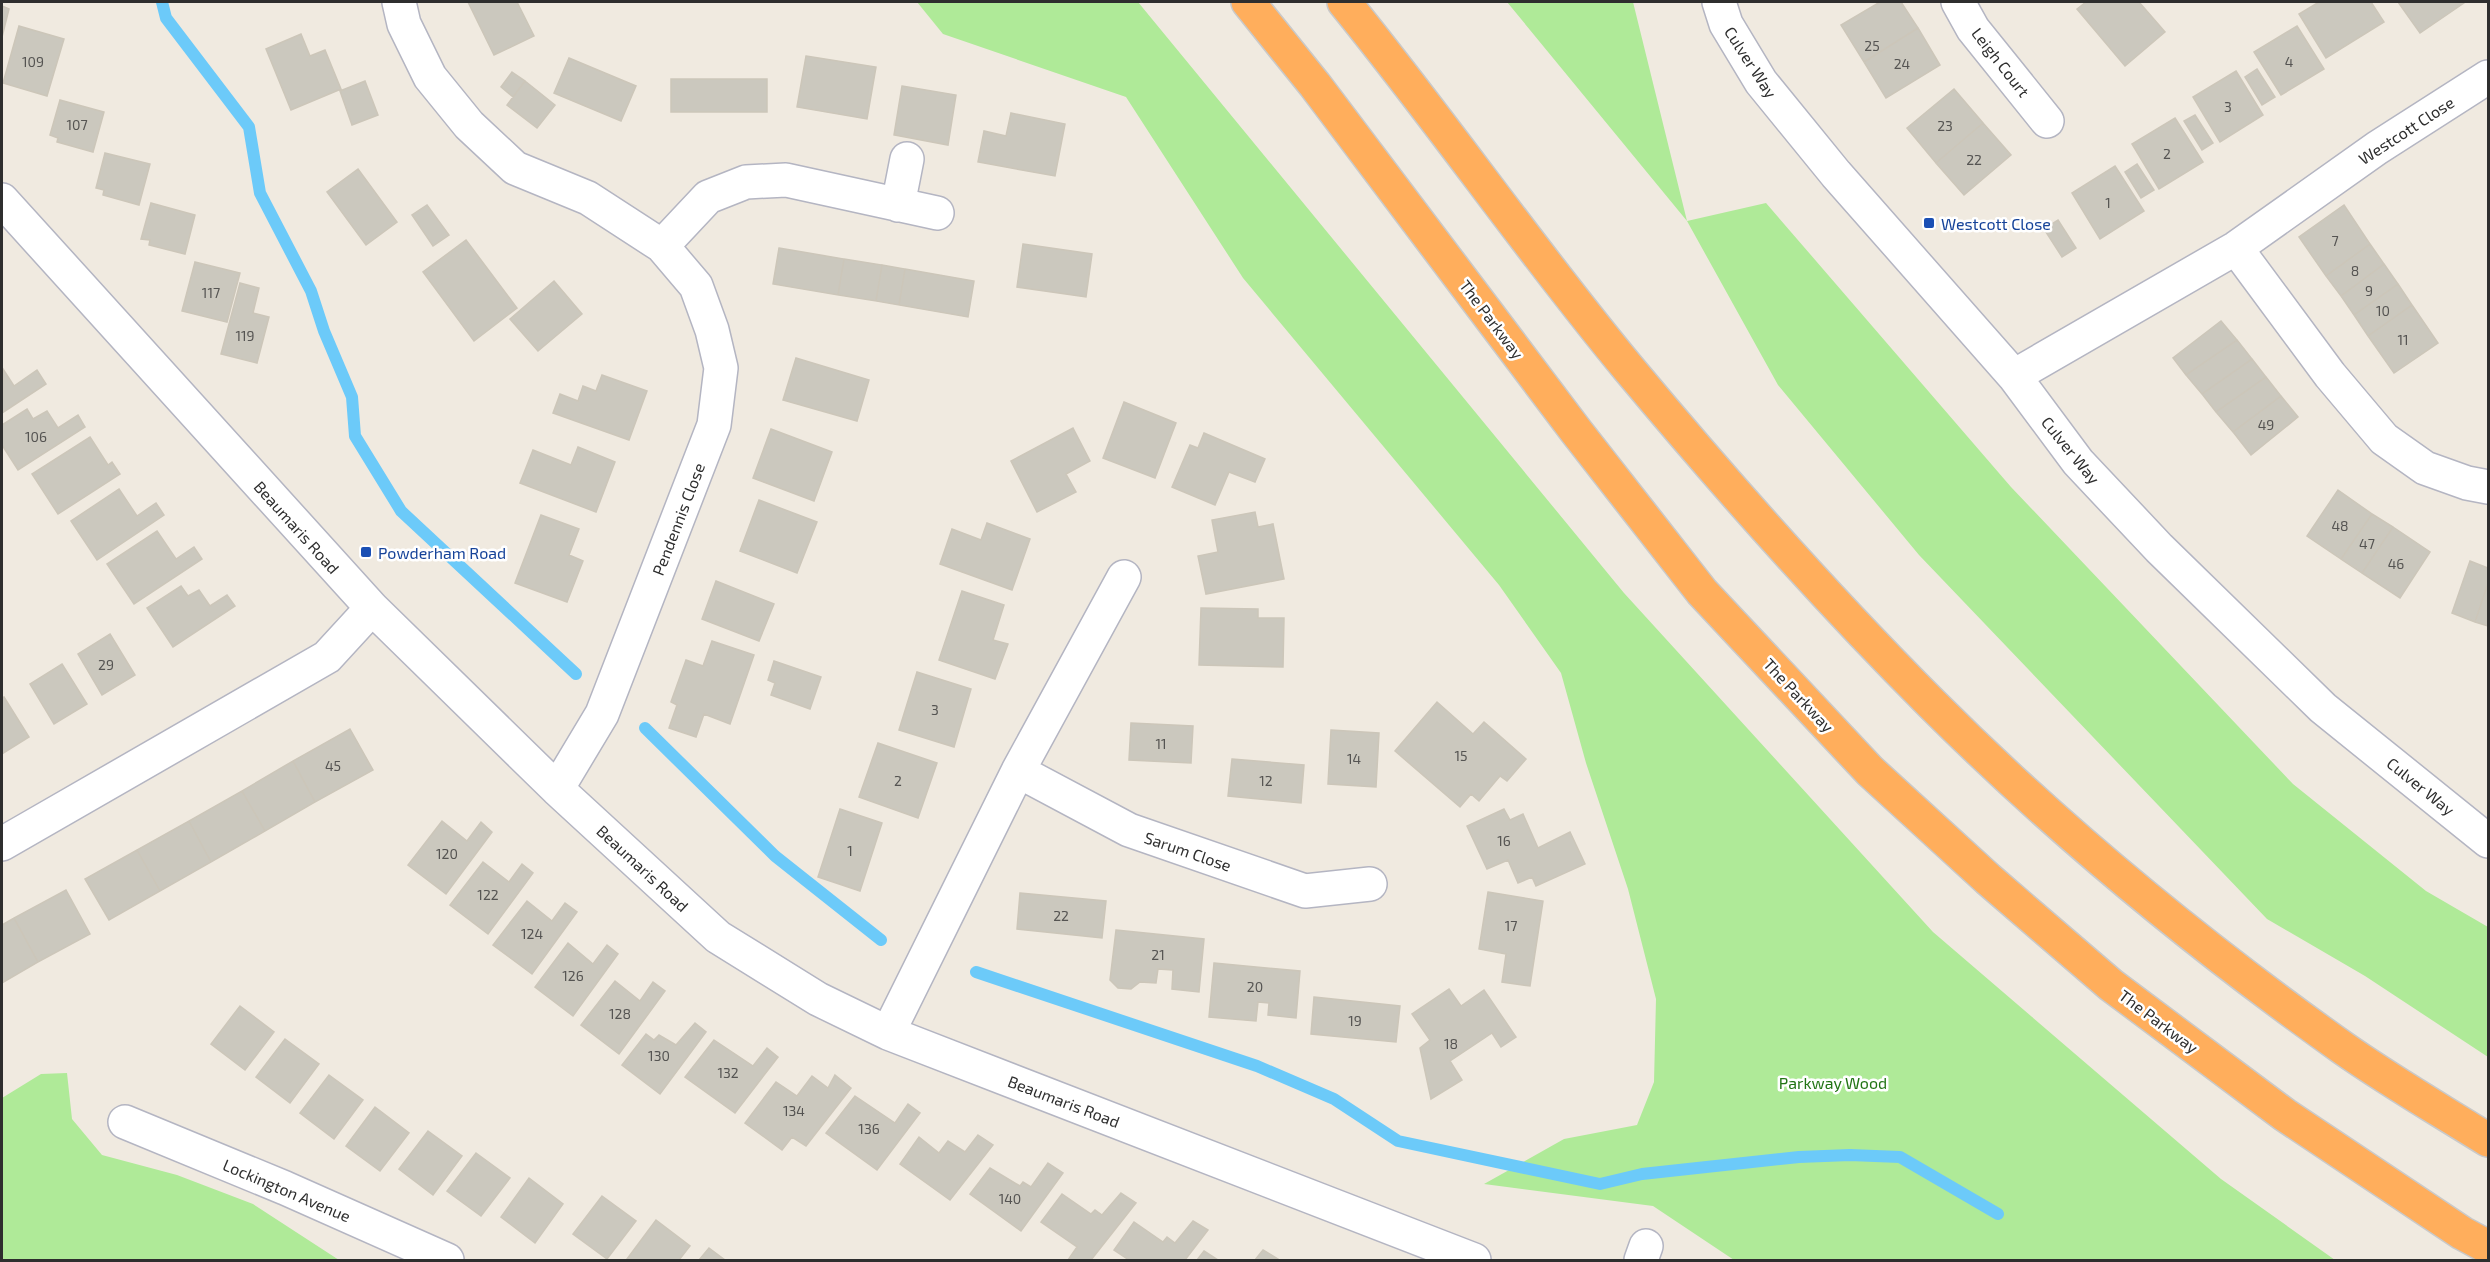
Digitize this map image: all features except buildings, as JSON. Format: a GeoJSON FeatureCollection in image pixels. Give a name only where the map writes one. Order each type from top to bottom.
{"type":"FeatureCollection","features":[{"type":"Feature","properties":{"kind":"highway","name":"The Parkway"},"geometry":{"type":"LineString","coordinates":[[1248,2],[1315,85],[1576,431],[1702,592],[1870,771],[1988,879],[2111,985],[2285,1115],[2462,1233],[2488,1247]]}},
{"type":"Feature","properties":{"kind":"highway"},"geometry":{"type":"LineString","coordinates":[[1344,2],[1522,236],[1629,369],[1784,547],[1930,702],[2050,815],[2175,921],[2345,1050],[2488,1140]]}},
{"type":"Feature","properties":{"kind":"street","name":"Pendennis Close"},"geometry":{"type":"LineString","coordinates":[[399,2],[404,24],[430,77],[469,124],[515,168],[588,198],[662,246],[696,286],[712,330],[721,368],[714,425],[602,714],[557,789]]}},
{"type":"Feature","properties":{"kind":"street","name":"Culver Way"},"geometry":{"type":"LineString","coordinates":[[1719,2],[1726,24],[1761,82],[1836,174],[2014,376],[2078,462],[2159,548],[2323,708],[2488,841]]}},
{"type":"Feature","properties":{"kind":"street","name":"Leigh Court"},"geometry":{"type":"LineString","coordinates":[[1958,2],[1973,29],[2047,121]]}},
{"type":"Feature","properties":{"kind":"street","name":"Westcott Close"},"geometry":{"type":"LineString","coordinates":[[2014,376],[2236,248],[2377,148],[2488,77]]}},
{"type":"Feature","properties":{"kind":"street"},"geometry":{"type":"LineString","coordinates":[[898,205],[907,159]]}},
{"type":"Feature","properties":{"kind":"street"},"geometry":{"type":"LineString","coordinates":[[662,246],[708,197],[746,182],[786,180],[937,213]]}},
{"type":"Feature","properties":{"kind":"street","name":"Beaumaris Road"},"geometry":{"type":"LineString","coordinates":[[2,200],[372,608],[557,789],[718,937],[818,999],[888,1033],[1474,1260]]}},
{"type":"Feature","properties":{"kind":"street"},"geometry":{"type":"LineString","coordinates":[[2236,248],[2330,375],[2384,439],[2425,468],[2488,488]]}},
{"type":"Feature","properties":{"kind":"street"},"geometry":{"type":"LineString","coordinates":[[888,1033],[1018,771],[1124,577]]}},
{"type":"Feature","properties":{"kind":"street"},"geometry":{"type":"LineString","coordinates":[[2,844],[327,657],[372,608]]}},
{"type":"Feature","properties":{"kind":"street","name":"Sarum Close"},"geometry":{"type":"LineString","coordinates":[[1018,771],[1129,830],[1305,891],[1370,884]]}},
{"type":"Feature","properties":{"kind":"street","name":"Lockington Avenue"},"geometry":{"type":"LineString","coordinates":[[125,1122],[285,1188],[447,1260]]}},
{"type":"Feature","properties":{"kind":"green space","name":"Parkway Wood"},"geometry":{"type":"Polygon","coordinates":[[[917,2],[1138,2],[1624,593],[1933,932],[2221,1179],[2335,1260],[1734,1260],[1653,1206],[1484,1184],[1564,1139],[1637,1125],[1654,1082],[1656,999],[1628,889],[1586,763],[1561,673],[1499,585],[1243,278],[1126,97],[943,34],[917,2]]]}},
{"type":"Feature","properties":{"kind":"green space"},"geometry":{"type":"Polygon","coordinates":[[[1507,2],[1633,2],[1687,221],[1507,2]]]}},
{"type":"Feature","properties":{"kind":"green space"},"geometry":{"type":"Polygon","coordinates":[[[1766,203],[2011,487],[2293,784],[2426,891],[2488,927],[2488,1057],[2365,976],[2267,919],[1919,555],[1778,385],[1687,221],[1766,203]]]}},
{"type":"Feature","properties":{"kind":"green space"},"geometry":{"type":"Polygon","coordinates":[[[67,1073],[72,1119],[102,1155],[177,1175],[253,1204],[339,1260],[2,1260],[2,1098],[41,1074],[67,1073]]]}},
{"type":"Feature","properties":{"kind":"waterway"},"geometry":{"type":"LineString","coordinates":[[162,2],[166,18],[249,127],[260,193],[311,291],[324,331],[352,397],[355,436],[401,511],[576,674]]}},
{"type":"Feature","properties":{"kind":"waterway"},"geometry":{"type":"LineString","coordinates":[[645,728],[775,856],[881,940]]}},
{"type":"Feature","properties":{"kind":"waterway"},"geometry":{"type":"LineString","coordinates":[[976,972],[1257,1066],[1334,1099],[1398,1141],[1600,1184],[1642,1174],[1799,1157],[1850,1155],[1900,1157],[1998,1214]]}},
{"type":"Feature","properties":{"kind":"place","name":"Westcott Close"},"geometry":{"type":"Point","coordinates":[1929,223]}},
{"type":"Feature","properties":{"kind":"place","name":"Powderham Road"},"geometry":{"type":"Point","coordinates":[366,552]}}]}
